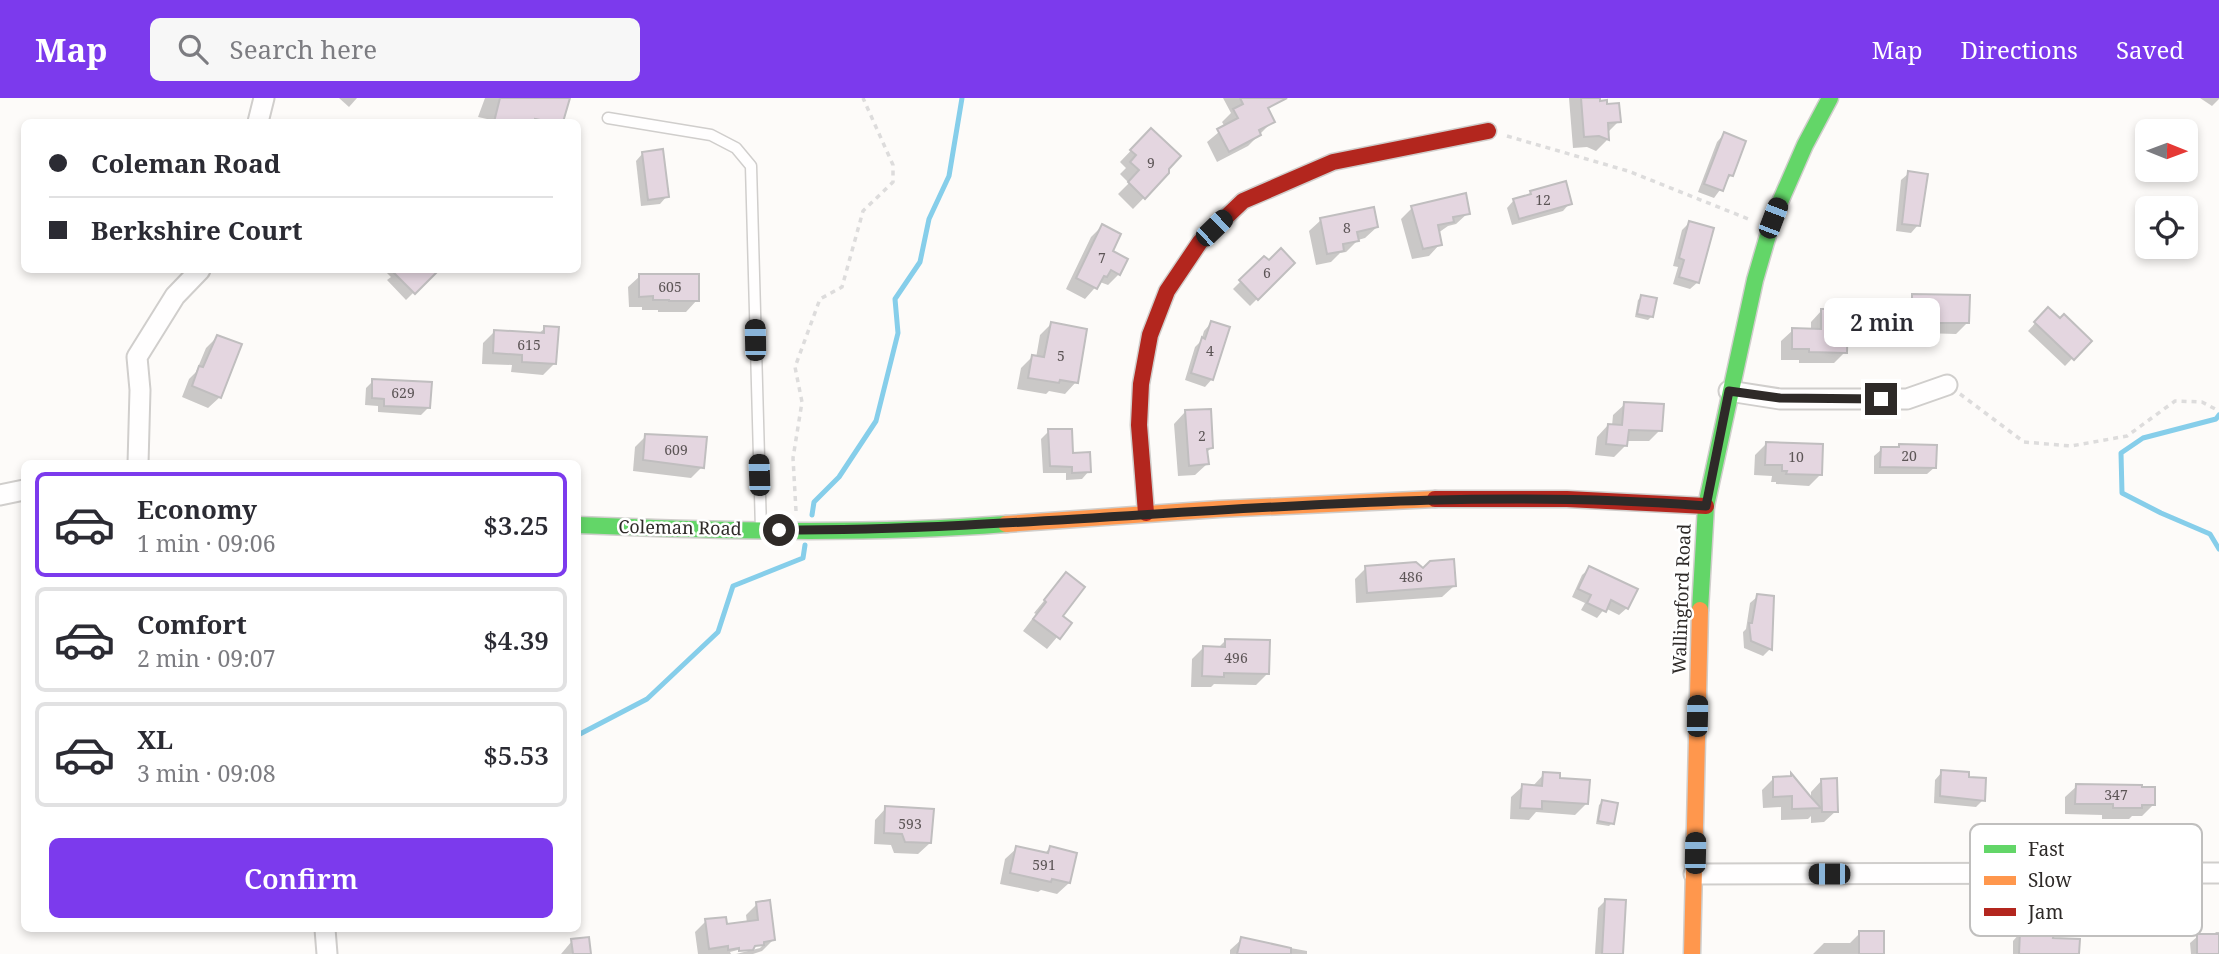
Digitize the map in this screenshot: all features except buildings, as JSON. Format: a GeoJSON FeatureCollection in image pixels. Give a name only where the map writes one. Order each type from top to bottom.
{"type":"FeatureCollection","features":[{"type":"Feature","properties":{"kind":"street"},"geometry":{"type":"LineString","coordinates":[[259,119],[264,98]]}},
{"type":"Feature","properties":{"kind":"street","name":"Wallingford Road"},"geometry":{"type":"LineString","coordinates":[[1692,954],[1700,596],[1706,506],[1729,391],[1770,228],[1791,174],[1830,98]]}},
{"type":"Feature","properties":{"kind":"street"},"geometry":{"type":"LineString","coordinates":[[1146,513],[1139,425],[1141,384],[1150,335],[1167,291],[1200,242],[1243,201],[1333,162],[1488,131]]}},
{"type":"Feature","properties":{"kind":"street"},"geometry":{"type":"LineString","coordinates":[[138,460],[140,390],[137,357],[175,296],[197,273]]}},
{"type":"Feature","properties":{"kind":"street"},"geometry":{"type":"LineString","coordinates":[[1729,391],[1780,398],[1906,399],[1947,385]]}},
{"type":"Feature","properties":{"kind":"street"},"geometry":{"type":"LineString","coordinates":[[0,495],[21,491]]}},
{"type":"Feature","properties":{"kind":"street","name":"Coleman Road"},"geometry":{"type":"LineString","coordinates":[[581,525],[761,530],[948,528],[1146,513],[1469,499],[1706,506]]}},
{"type":"Feature","properties":{"kind":"street"},"geometry":{"type":"LineString","coordinates":[[1694,874],[1970,873]]}},
{"type":"Feature","properties":{"kind":"street"},"geometry":{"type":"LineString","coordinates":[[325,932],[327,954]]}},
{"type":"Feature","properties":{"kind":"lane"},"geometry":{"type":"LineString","coordinates":[[608,118],[712,135],[736,148],[751,166],[761,530]]}},
{"type":"Feature","properties":{"kind":"path"},"geometry":{"type":"LineString","coordinates":[[798,530],[793,458],[802,401],[795,368],[820,299],[842,287],[863,211],[893,182],[893,165],[863,98]]}},
{"type":"Feature","properties":{"kind":"path"},"geometry":{"type":"LineString","coordinates":[[1488,131],[1628,171],[1770,228]]}},
{"type":"Feature","properties":{"kind":"path"},"geometry":{"type":"LineString","coordinates":[[1947,385],[2024,442],[2070,446],[2127,436],[2175,401],[2202,402],[2219,411]]}},
{"type":"Feature","properties":{"kind":"waterway"},"geometry":{"type":"LineString","coordinates":[[812,515],[814,502],[839,477],[876,421],[898,333],[895,299],[920,262],[929,219],[949,176],[962,98]]}},
{"type":"Feature","properties":{"kind":"waterway"},"geometry":{"type":"LineString","coordinates":[[2219,415],[2216,419],[2143,438],[2121,453],[2122,493],[2210,534],[2219,549]]}},
{"type":"Feature","properties":{"kind":"waterway"},"geometry":{"type":"LineString","coordinates":[[581,733],[647,699],[718,632],[733,586],[803,558],[805,545]]}},
{"type":"Feature","properties":{"kind":"traffic: fast"},"geometry":{"type":"LineString","coordinates":[[1700,610],[1706,506],[1755,280],[1773,218],[1805,145],[1830,98]]}},
{"type":"Feature","properties":{"kind":"traffic: fast"},"geometry":{"type":"LineString","coordinates":[[581,525],[792,531],[899,530],[1006,524]]}},
{"type":"Feature","properties":{"kind":"traffic: slow"},"geometry":{"type":"LineString","coordinates":[[1006,524],[1219,509],[1435,499]]}},
{"type":"Feature","properties":{"kind":"traffic: slow"},"geometry":{"type":"LineString","coordinates":[[1692,954],[1700,610]]}},
{"type":"Feature","properties":{"kind":"traffic: jam"},"geometry":{"type":"LineString","coordinates":[[1146,513],[1139,425],[1141,384],[1150,335],[1167,291],[1200,242],[1243,201],[1333,162],[1488,131]]}},
{"type":"Feature","properties":{"kind":"traffic: jam"},"geometry":{"type":"LineString","coordinates":[[1435,499],[1567,499],[1706,506]]}},
{"type":"Feature","properties":{"kind":"route"},"geometry":{"type":"LineString","coordinates":[[779,530],[948,528],[1261,506],[1416,500],[1565,500],[1706,506],[1729,391],[1780,398],[1881,399]]}}]}
